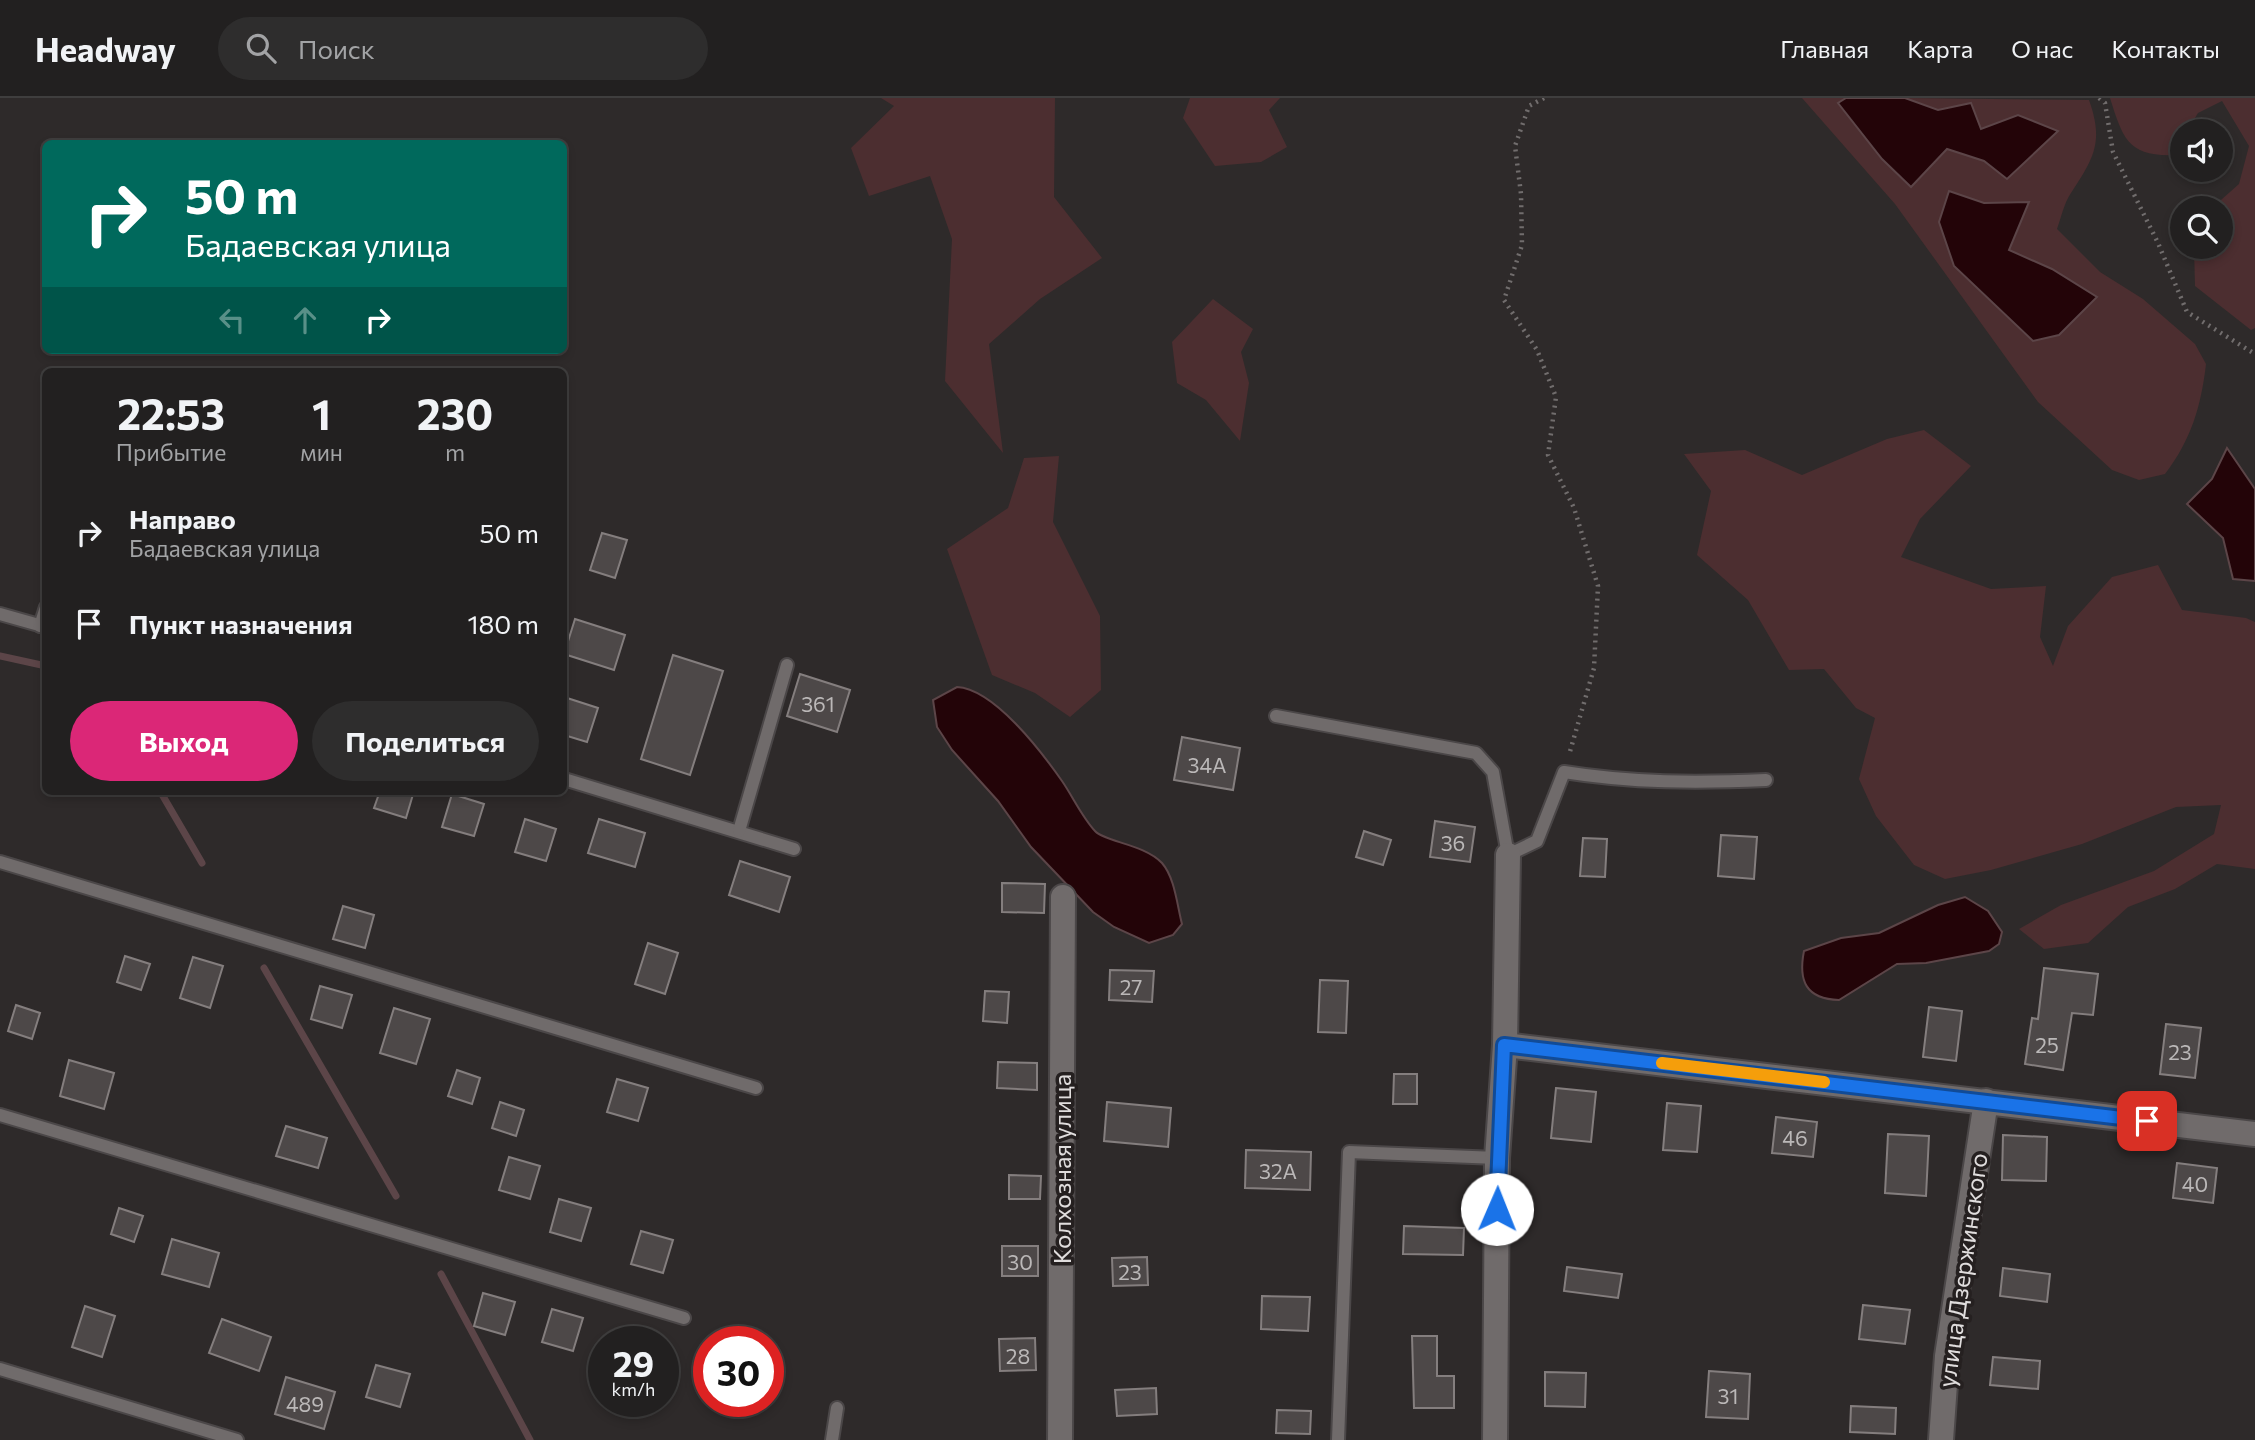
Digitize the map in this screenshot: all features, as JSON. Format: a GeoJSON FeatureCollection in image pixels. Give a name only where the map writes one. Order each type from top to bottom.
{"type":"FeatureCollection","features":[{"type":"Feature","properties":{"kind":"street"},"geometry":{"type":"LineString","coordinates":[[1495,1440],[1497,1158],[1504,1045],[1508,855]]}},
{"type":"Feature","properties":{"kind":"street","name":"Колхозная улица"},"geometry":{"type":"LineString","coordinates":[[1060,1440],[1063,897]]}},
{"type":"Feature","properties":{"kind":"street"},"geometry":{"type":"LineString","coordinates":[[1504,1045],[2255,1134]]}},
{"type":"Feature","properties":{"kind":"street","name":"улица Дзержинского"},"geometry":{"type":"LineString","coordinates":[[1941,1440],[1947,1356],[1986,1101]]}},
{"type":"Feature","properties":{"kind":"lane"},"geometry":{"type":"LineString","coordinates":[[0,614],[42,626]]}},
{"type":"Feature","properties":{"kind":"lane"},"geometry":{"type":"LineString","coordinates":[[739,831],[787,665]]}},
{"type":"Feature","properties":{"kind":"lane"},"geometry":{"type":"LineString","coordinates":[[1276,716],[1476,753],[1493,772],[1508,855],[1537,841],[1564,772],[1625,782],[1766,780]]}},
{"type":"Feature","properties":{"kind":"lane"},"geometry":{"type":"LineString","coordinates":[[567,780],[794,849]]}},
{"type":"Feature","properties":{"kind":"lane"},"geometry":{"type":"LineString","coordinates":[[0,862],[756,1088]]}},
{"type":"Feature","properties":{"kind":"lane"},"geometry":{"type":"LineString","coordinates":[[0,1115],[684,1318]]}},
{"type":"Feature","properties":{"kind":"lane"},"geometry":{"type":"LineString","coordinates":[[1338,1440],[1349,1152],[1497,1158]]}},
{"type":"Feature","properties":{"kind":"lane"},"geometry":{"type":"LineString","coordinates":[[0,1369],[237,1440]]}},
{"type":"Feature","properties":{"kind":"lane"},"geometry":{"type":"LineString","coordinates":[[832,1440],[836,1408]]}},
{"type":"Feature","properties":{"kind":"path"},"geometry":{"type":"LineString","coordinates":[[1544,98],[1529,106],[1516,146],[1522,245],[1504,300],[1537,351],[1556,397],[1548,455],[1574,508],[1598,586],[1594,668],[1564,772]]}},
{"type":"Feature","properties":{"kind":"path"},"geometry":{"type":"LineString","coordinates":[[2098,98],[2105,103],[2113,152],[2158,243],[2186,312],[2255,354]]}},
{"type":"Feature","properties":{"kind":"shaded area"},"geometry":{"type":"Polygon","coordinates":[[[881,98],[1055,98],[1054,197],[1102,258],[1040,299],[989,344],[1003,453],[945,381],[952,239],[930,176],[869,196],[851,148],[894,106],[881,98]]]}},
{"type":"Feature","properties":{"kind":"shaded area"},"geometry":{"type":"Polygon","coordinates":[[[1190,98],[1280,98],[1269,110],[1287,147],[1261,162],[1215,166],[1183,118],[1190,98]]]}},
{"type":"Feature","properties":{"kind":"shaded area"},"geometry":{"type":"Polygon","coordinates":[[[1802,98],[1846,98],[1838,103],[1882,159],[1911,187],[1947,148],[1984,161],[2007,179],[2018,115],[1981,129],[1971,103],[1938,110],[1905,98],[2089,100],[2096,127],[2094,149],[2086,170],[2066,201],[2057,229],[2100,272],[2143,299],[2195,344],[2206,364],[2201,395],[2188,436],[2165,474],[2139,480],[2112,470],[2038,402],[1895,204],[1802,98]],[[1949,191],[2059,335],[2096,298],[2052,269],[2009,250],[2029,203],[1984,203],[1949,191]]]}},
{"type":"Feature","properties":{"kind":"shaded area"},"geometry":{"type":"Polygon","coordinates":[[[1846,98],[1905,98],[1938,110],[1971,103],[1981,129],[2018,115],[2058,131],[2007,179],[1984,161],[1947,149],[1911,187],[1882,159],[1838,103],[1846,98]]]}},
{"type":"Feature","properties":{"kind":"shaded area"},"geometry":{"type":"Polygon","coordinates":[[[2110,98],[2255,98],[2255,328],[2251,330],[2195,286],[2194,259],[2233,259],[2233,196],[2226,196],[2239,184],[2249,146],[2222,101],[2198,113],[2194,119],[2170,119],[2170,155],[2147,153],[2137,149],[2124,135],[2110,98]]]}},
{"type":"Feature","properties":{"kind":"shaded area"},"geometry":{"type":"Polygon","coordinates":[[[1949,191],[1984,203],[2029,202],[2009,250],[2052,269],[2097,297],[2059,335],[2033,341],[1954,266],[1939,222],[1949,191]]]}},
{"type":"Feature","properties":{"kind":"shaded area"},"geometry":{"type":"Polygon","coordinates":[[[1213,299],[1253,329],[1241,352],[1249,383],[1240,441],[1206,400],[1177,383],[1172,342],[1213,299]]]}},
{"type":"Feature","properties":{"kind":"shaded area"},"geometry":{"type":"Polygon","coordinates":[[[1924,430],[1971,466],[1920,519],[1901,557],[1991,589],[2046,586],[2040,637],[2053,666],[2068,626],[2112,577],[2158,565],[2182,610],[2246,618],[2255,622],[2255,869],[2217,864],[2175,889],[2128,907],[2088,943],[2044,949],[2019,929],[2061,905],[2154,871],[2214,834],[2221,805],[2176,807],[2082,844],[1991,870],[1945,879],[1914,865],[1876,816],[1859,779],[1875,718],[1856,708],[1824,669],[1789,670],[1748,600],[1697,555],[1711,491],[1684,454],[1745,450],[1802,475],[1887,439],[1924,430]]]}},
{"type":"Feature","properties":{"kind":"shaded area"},"geometry":{"type":"Polygon","coordinates":[[[2227,448],[2255,489],[2255,581],[2233,579],[2223,538],[2187,504],[2212,479],[2227,448]]]}},
{"type":"Feature","properties":{"kind":"shaded area"},"geometry":{"type":"Polygon","coordinates":[[[1059,456],[1053,522],[1100,616],[1101,690],[1070,717],[1035,693],[992,675],[947,549],[1008,508],[1024,458],[1059,456]]]}},
{"type":"Feature","properties":{"kind":"shaded area"},"geometry":{"type":"Polygon","coordinates":[[[957,687],[971,690],[986,698],[1016,724],[1053,768],[1095,831],[1107,838],[1136,847],[1162,863],[1173,884],[1182,924],[1173,935],[1149,943],[1114,927],[1093,912],[1031,847],[998,801],[952,750],[937,727],[933,700],[957,687]]]}},
{"type":"Feature","properties":{"kind":"shaded area"},"geometry":{"type":"Polygon","coordinates":[[[1965,897],[1988,911],[2002,932],[1999,944],[1989,951],[1926,963],[1897,964],[1839,1000],[1819,996],[1807,986],[1802,971],[1804,951],[1841,938],[1879,933],[1938,905],[1965,897]]]}},
{"type":"Feature","properties":{"kind":"building"},"geometry":{"type":"Polygon","coordinates":[[[602,533],[627,540],[615,578],[590,570],[602,533]]]}},
{"type":"Feature","properties":{"kind":"building"},"geometry":{"type":"Polygon","coordinates":[[[575,619],[625,635],[614,670],[567,655],[567,644],[575,619]]]}},
{"type":"Feature","properties":{"kind":"building"},"geometry":{"type":"Polygon","coordinates":[[[673,655],[723,671],[690,775],[641,759],[673,655]]]}},
{"type":"Feature","properties":{"kind":"building"},"geometry":{"type":"Polygon","coordinates":[[[800,674],[850,690],[837,732],[787,716],[800,674]]]}},
{"type":"Feature","properties":{"kind":"building"},"geometry":{"type":"Polygon","coordinates":[[[567,698],[598,708],[587,742],[567,736],[567,698]]]}},
{"type":"Feature","properties":{"kind":"building"},"geometry":{"type":"Polygon","coordinates":[[[1182,737],[1240,748],[1233,790],[1174,780],[1182,737]]]}},
{"type":"Feature","properties":{"kind":"building"},"geometry":{"type":"Polygon","coordinates":[[[379,795],[413,795],[406,818],[374,808],[379,795]]]}},
{"type":"Feature","properties":{"kind":"building"},"geometry":{"type":"Polygon","coordinates":[[[452,795],[484,804],[474,836],[442,827],[452,795]]]}},
{"type":"Feature","properties":{"kind":"building"},"geometry":{"type":"Polygon","coordinates":[[[525,819],[556,829],[546,861],[515,852],[525,819]]]}},
{"type":"Feature","properties":{"kind":"building"},"geometry":{"type":"Polygon","coordinates":[[[599,819],[645,833],[635,867],[588,853],[599,819]]]}},
{"type":"Feature","properties":{"kind":"building"},"geometry":{"type":"Polygon","coordinates":[[[1435,821],[1475,827],[1470,862],[1430,857],[1435,821]]]}},
{"type":"Feature","properties":{"kind":"building"},"geometry":{"type":"Polygon","coordinates":[[[1364,831],[1391,840],[1383,865],[1356,857],[1364,831]]]}},
{"type":"Feature","properties":{"kind":"building"},"geometry":{"type":"Polygon","coordinates":[[[1721,835],[1757,837],[1754,879],[1718,876],[1721,835]]]}},
{"type":"Feature","properties":{"kind":"building"},"geometry":{"type":"Polygon","coordinates":[[[1583,838],[1607,839],[1605,877],[1580,876],[1583,838]]]}},
{"type":"Feature","properties":{"kind":"building"},"geometry":{"type":"Polygon","coordinates":[[[740,861],[790,877],[779,912],[729,895],[740,861]]]}},
{"type":"Feature","properties":{"kind":"building"},"geometry":{"type":"Polygon","coordinates":[[[1002,883],[1045,884],[1044,913],[1002,912],[1002,883]]]}},
{"type":"Feature","properties":{"kind":"building"},"geometry":{"type":"Polygon","coordinates":[[[343,906],[374,915],[365,948],[333,939],[343,906]]]}},
{"type":"Feature","properties":{"kind":"building"},"geometry":{"type":"Polygon","coordinates":[[[648,943],[678,953],[665,994],[635,984],[648,943]]]}},
{"type":"Feature","properties":{"kind":"building"},"geometry":{"type":"Polygon","coordinates":[[[125,956],[150,964],[141,990],[117,982],[125,956]]]}},
{"type":"Feature","properties":{"kind":"building"},"geometry":{"type":"Polygon","coordinates":[[[193,957],[223,966],[210,1008],[180,998],[193,957]]]}},
{"type":"Feature","properties":{"kind":"building"},"geometry":{"type":"Polygon","coordinates":[[[2044,968],[2098,974],[2093,1015],[2072,1013],[2063,1070],[2025,1064],[2032,1018],[2038,1019],[2044,968]]]}},
{"type":"Feature","properties":{"kind":"building"},"geometry":{"type":"Polygon","coordinates":[[[1110,970],[1154,971],[1152,1002],[1109,1000],[1110,970]]]}},
{"type":"Feature","properties":{"kind":"building"},"geometry":{"type":"Polygon","coordinates":[[[1320,980],[1348,981],[1346,1033],[1318,1032],[1320,980]]]}},
{"type":"Feature","properties":{"kind":"building"},"geometry":{"type":"Polygon","coordinates":[[[320,986],[352,995],[342,1028],[311,1019],[320,986]]]}},
{"type":"Feature","properties":{"kind":"building"},"geometry":{"type":"Polygon","coordinates":[[[985,991],[1009,992],[1007,1023],[983,1021],[985,991]]]}},
{"type":"Feature","properties":{"kind":"building"},"geometry":{"type":"Polygon","coordinates":[[[16,1005],[40,1013],[32,1039],[8,1031],[16,1005]]]}},
{"type":"Feature","properties":{"kind":"building"},"geometry":{"type":"Polygon","coordinates":[[[1929,1007],[1962,1011],[1956,1061],[1923,1057],[1929,1007]]]}},
{"type":"Feature","properties":{"kind":"building"},"geometry":{"type":"Polygon","coordinates":[[[394,1008],[430,1019],[416,1064],[380,1053],[394,1008]]]}},
{"type":"Feature","properties":{"kind":"building"},"geometry":{"type":"Polygon","coordinates":[[[2166,1024],[2201,1028],[2195,1078],[2160,1074],[2166,1024]]]}},
{"type":"Feature","properties":{"kind":"building"},"geometry":{"type":"Polygon","coordinates":[[[69,1060],[114,1073],[104,1109],[60,1096],[69,1060]]]}},
{"type":"Feature","properties":{"kind":"building"},"geometry":{"type":"Polygon","coordinates":[[[998,1062],[1037,1063],[1037,1090],[997,1088],[998,1062]]]}},
{"type":"Feature","properties":{"kind":"building"},"geometry":{"type":"Polygon","coordinates":[[[457,1070],[480,1078],[472,1104],[448,1096],[457,1070]]]}},
{"type":"Feature","properties":{"kind":"building"},"geometry":{"type":"Polygon","coordinates":[[[1394,1074],[1417,1074],[1417,1104],[1393,1104],[1394,1074]]]}},
{"type":"Feature","properties":{"kind":"building"},"geometry":{"type":"Polygon","coordinates":[[[617,1079],[648,1088],[638,1121],[607,1112],[617,1079]]]}},
{"type":"Feature","properties":{"kind":"building"},"geometry":{"type":"Polygon","coordinates":[[[1556,1088],[1596,1092],[1591,1142],[1551,1138],[1556,1088]]]}},
{"type":"Feature","properties":{"kind":"building"},"geometry":{"type":"Polygon","coordinates":[[[500,1102],[524,1110],[516,1136],[492,1128],[500,1102]]]}},
{"type":"Feature","properties":{"kind":"building"},"geometry":{"type":"Polygon","coordinates":[[[1107,1102],[1171,1108],[1168,1147],[1104,1141],[1107,1102]]]}},
{"type":"Feature","properties":{"kind":"building"},"geometry":{"type":"Polygon","coordinates":[[[1667,1103],[1701,1106],[1697,1152],[1663,1150],[1667,1103]]]}},
{"type":"Feature","properties":{"kind":"building"},"geometry":{"type":"Polygon","coordinates":[[[1776,1117],[1817,1122],[1813,1157],[1772,1153],[1776,1117]]]}},
{"type":"Feature","properties":{"kind":"building"},"geometry":{"type":"Polygon","coordinates":[[[286,1126],[327,1138],[318,1168],[276,1156],[286,1126]]]}},
{"type":"Feature","properties":{"kind":"building"},"geometry":{"type":"Polygon","coordinates":[[[1888,1134],[1929,1136],[1926,1196],[1885,1193],[1888,1134]]]}},
{"type":"Feature","properties":{"kind":"building"},"geometry":{"type":"Polygon","coordinates":[[[2003,1135],[2047,1137],[2046,1181],[2002,1180],[2003,1135]]]}},
{"type":"Feature","properties":{"kind":"building"},"geometry":{"type":"Polygon","coordinates":[[[1246,1150],[1311,1152],[1310,1190],[1245,1188],[1246,1150]]]}},
{"type":"Feature","properties":{"kind":"building"},"geometry":{"type":"Polygon","coordinates":[[[509,1157],[540,1166],[530,1199],[499,1190],[509,1157]]]}},
{"type":"Feature","properties":{"kind":"building"},"geometry":{"type":"Polygon","coordinates":[[[2177,1163],[2217,1168],[2213,1203],[2173,1198],[2177,1163]]]}},
{"type":"Feature","properties":{"kind":"building"},"geometry":{"type":"Polygon","coordinates":[[[1009,1175],[1041,1176],[1040,1199],[1009,1199],[1009,1175]]]}},
{"type":"Feature","properties":{"kind":"building"},"geometry":{"type":"Polygon","coordinates":[[[559,1199],[591,1208],[581,1241],[550,1232],[559,1199]]]}},
{"type":"Feature","properties":{"kind":"building"},"geometry":{"type":"Polygon","coordinates":[[[119,1208],[143,1216],[134,1242],[111,1234],[119,1208]]]}},
{"type":"Feature","properties":{"kind":"building"},"geometry":{"type":"Polygon","coordinates":[[[1404,1226],[1464,1228],[1463,1255],[1403,1254],[1404,1226]]]}},
{"type":"Feature","properties":{"kind":"building"},"geometry":{"type":"Polygon","coordinates":[[[641,1231],[673,1240],[663,1273],[631,1264],[641,1231]]]}},
{"type":"Feature","properties":{"kind":"building"},"geometry":{"type":"Polygon","coordinates":[[[172,1239],[219,1253],[209,1287],[162,1274],[172,1239]]]}},
{"type":"Feature","properties":{"kind":"building"},"geometry":{"type":"Polygon","coordinates":[[[1002,1246],[1038,1246],[1038,1276],[1002,1276],[1002,1246]]]}},
{"type":"Feature","properties":{"kind":"building"},"geometry":{"type":"Polygon","coordinates":[[[1147,1257],[1148,1285],[1113,1286],[1112,1258],[1147,1257]]]}},
{"type":"Feature","properties":{"kind":"building"},"geometry":{"type":"Polygon","coordinates":[[[1567,1267],[1622,1274],[1618,1298],[1564,1291],[1567,1267]]]}},
{"type":"Feature","properties":{"kind":"building"},"geometry":{"type":"Polygon","coordinates":[[[2003,1268],[2050,1274],[2047,1302],[2000,1296],[2003,1268]]]}},
{"type":"Feature","properties":{"kind":"building"},"geometry":{"type":"Polygon","coordinates":[[[483,1293],[515,1302],[505,1335],[474,1326],[483,1293]]]}},
{"type":"Feature","properties":{"kind":"building"},"geometry":{"type":"Polygon","coordinates":[[[1262,1296],[1310,1297],[1308,1331],[1261,1329],[1262,1296]]]}},
{"type":"Feature","properties":{"kind":"building"},"geometry":{"type":"Polygon","coordinates":[[[1863,1305],[1910,1310],[1905,1344],[1859,1339],[1863,1305]]]}},
{"type":"Feature","properties":{"kind":"building"},"geometry":{"type":"Polygon","coordinates":[[[85,1306],[115,1316],[102,1357],[72,1347],[85,1306]]]}},
{"type":"Feature","properties":{"kind":"building"},"geometry":{"type":"Polygon","coordinates":[[[552,1309],[583,1318],[573,1351],[542,1342],[552,1309]]]}},
{"type":"Feature","properties":{"kind":"building"},"geometry":{"type":"Polygon","coordinates":[[[222,1319],[271,1337],[259,1371],[209,1353],[222,1319]]]}},
{"type":"Feature","properties":{"kind":"building"},"geometry":{"type":"Polygon","coordinates":[[[1412,1336],[1437,1336],[1437,1376],[1454,1376],[1454,1408],[1414,1408],[1412,1336]]]}},
{"type":"Feature","properties":{"kind":"building"},"geometry":{"type":"Polygon","coordinates":[[[1035,1338],[1036,1370],[1000,1371],[999,1339],[1035,1338]]]}},
{"type":"Feature","properties":{"kind":"building"},"geometry":{"type":"Polygon","coordinates":[[[1993,1357],[2040,1361],[2038,1389],[1990,1385],[1993,1357]]]}},
{"type":"Feature","properties":{"kind":"building"},"geometry":{"type":"Polygon","coordinates":[[[376,1365],[410,1374],[400,1407],[366,1397],[376,1365]]]}},
{"type":"Feature","properties":{"kind":"building"},"geometry":{"type":"Polygon","coordinates":[[[1709,1371],[1750,1374],[1748,1419],[1706,1417],[1709,1371]]]}},
{"type":"Feature","properties":{"kind":"building"},"geometry":{"type":"Polygon","coordinates":[[[1545,1372],[1586,1373],[1585,1407],[1545,1406],[1545,1372]]]}},
{"type":"Feature","properties":{"kind":"building"},"geometry":{"type":"Polygon","coordinates":[[[286,1377],[335,1392],[324,1429],[275,1414],[286,1377]]]}},
{"type":"Feature","properties":{"kind":"building"},"geometry":{"type":"Polygon","coordinates":[[[1156,1388],[1157,1414],[1117,1416],[1115,1390],[1156,1388]]]}},
{"type":"Feature","properties":{"kind":"building"},"geometry":{"type":"Polygon","coordinates":[[[1851,1406],[1896,1408],[1895,1434],[1850,1432],[1851,1406]]]}},
{"type":"Feature","properties":{"kind":"building"},"geometry":{"type":"Polygon","coordinates":[[[1277,1410],[1311,1411],[1310,1434],[1276,1433],[1277,1410]]]}},
{"type":"Feature","properties":{"kind":"waterway"},"geometry":{"type":"LineString","coordinates":[[0,656],[42,665]]}},
{"type":"Feature","properties":{"kind":"waterway"},"geometry":{"type":"LineString","coordinates":[[162,795],[202,863]]}},
{"type":"Feature","properties":{"kind":"waterway"},"geometry":{"type":"LineString","coordinates":[[264,968],[396,1196]]}},
{"type":"Feature","properties":{"kind":"waterway"},"geometry":{"type":"LineString","coordinates":[[441,1274],[530,1440]]}},
{"type":"Feature","properties":{"kind":"slow traffic"},"geometry":{"type":"LineString","coordinates":[[1662,1063],[1824,1082]]}},
{"type":"Feature","properties":{"kind":"route"},"geometry":{"type":"LineString","coordinates":[[1497,1209],[1497,1158],[1504,1045],[2147,1121]]}}]}
